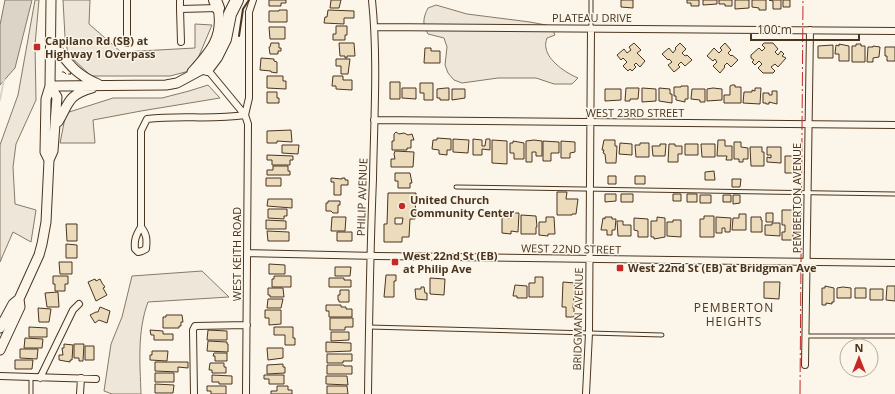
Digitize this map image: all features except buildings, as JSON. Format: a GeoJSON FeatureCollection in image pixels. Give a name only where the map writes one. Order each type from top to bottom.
{"type":"FeatureCollection","features":[{"type":"Feature","properties":{"kind":"highway"},"geometry":{"type":"LineString","coordinates":[[207,69],[214,60],[225,39],[230,14],[237,0]]}},
{"type":"Feature","properties":{"kind":"main road"},"geometry":{"type":"LineString","coordinates":[[49,160],[45,152],[46,99],[50,86],[51,0]]}},
{"type":"Feature","properties":{"kind":"main road"},"geometry":{"type":"LineString","coordinates":[[50,86],[166,85],[177,83],[188,76],[207,69],[213,54],[213,47],[219,25],[220,17],[216,4]]}},
{"type":"Feature","properties":{"kind":"main road"},"geometry":{"type":"LineString","coordinates":[[50,40],[76,71],[103,86]]}},
{"type":"Feature","properties":{"kind":"main road"},"geometry":{"type":"LineString","coordinates":[[188,76],[207,56],[213,47]]}},
{"type":"Feature","properties":{"kind":"main road"},"geometry":{"type":"LineString","coordinates":[[0,328],[13,304],[19,299],[39,254],[45,233],[49,160],[53,151],[57,97],[50,86]]}},
{"type":"Feature","properties":{"kind":"main road"},"geometry":{"type":"LineString","coordinates":[[55,126],[69,100],[83,92],[103,86]]}},
{"type":"Feature","properties":{"kind":"main road"},"geometry":{"type":"LineString","coordinates":[[0,350],[20,307],[19,299]]}},
{"type":"Feature","properties":{"kind":"street"},"geometry":{"type":"LineString","coordinates":[[126,0],[127,43]]}},
{"type":"Feature","properties":{"kind":"street"},"geometry":{"type":"LineString","coordinates":[[180,0],[181,42]]}},
{"type":"Feature","properties":{"kind":"street","name":"WEST KEITH ROAD"},"geometry":{"type":"LineString","coordinates":[[246,394],[248,124],[245,114],[249,98],[249,12],[253,0]]}},
{"type":"Feature","properties":{"kind":"street","name":"PHILIP AVENUE"},"geometry":{"type":"LineString","coordinates":[[368,394],[375,27],[372,0]]}},
{"type":"Feature","properties":{"kind":"street"},"geometry":{"type":"LineString","coordinates":[[180,9],[216,4]]}},
{"type":"Feature","properties":{"kind":"street","name":"PLATEAU DRIVE"},"geometry":{"type":"LineString","coordinates":[[375,27],[895,31]]}},
{"type":"Feature","properties":{"kind":"street","name":"BRIDGMAN AVENUE"},"geometry":{"type":"LineString","coordinates":[[586,394],[589,333],[591,28]]}},
{"type":"Feature","properties":{"kind":"street","name":"PEMBERTON AVENUE"},"geometry":{"type":"LineString","coordinates":[[805,365],[810,30]]}},
{"type":"Feature","properties":{"kind":"street"},"geometry":{"type":"LineString","coordinates":[[141,227],[141,131],[147,119],[174,117],[226,118],[245,114],[207,69]]}},
{"type":"Feature","properties":{"kind":"street","name":"WEST 23RD STREET"},"geometry":{"type":"LineString","coordinates":[[374,120],[895,125]]}},
{"type":"Feature","properties":{"kind":"street","name":"WEST 22ND STREET"},"geometry":{"type":"LineString","coordinates":[[248,253],[895,263]]}},
{"type":"Feature","properties":{"kind":"street"},"geometry":{"type":"LineString","coordinates":[[40,378],[73,310],[79,304]]}},
{"type":"Feature","properties":{"kind":"street"},"geometry":{"type":"LineString","coordinates":[[194,394],[193,330],[195,326],[247,325]]}},
{"type":"Feature","properties":{"kind":"street"},"geometry":{"type":"LineString","coordinates":[[0,376],[31,378],[96,378]]}},
{"type":"Feature","properties":{"kind":"street"},"geometry":{"type":"LineString","coordinates":[[80,394],[81,378]]}},
{"type":"Feature","properties":{"kind":"lane"},"geometry":{"type":"LineString","coordinates":[[591,0],[591,28]]}},
{"type":"Feature","properties":{"kind":"lane"},"geometry":{"type":"LineString","coordinates":[[456,187],[895,194]]}},
{"type":"Feature","properties":{"kind":"lane"},"geometry":{"type":"LineString","coordinates":[[369,327],[662,335]]}},
{"type":"Feature","properties":{"kind":"lane"},"geometry":{"type":"LineString","coordinates":[[806,336],[895,336]]}},
{"type":"Feature","properties":{"kind":"lane"},"geometry":{"type":"LineString","coordinates":[[31,378],[31,394]]}},
{"type":"Feature","properties":{"kind":"shaded area"},"geometry":{"type":"Polygon","coordinates":[[[5,0],[32,0],[15,68],[0,85],[0,25],[5,0]]]}},
{"type":"Feature","properties":{"kind":"shaded area"},"geometry":{"type":"Polygon","coordinates":[[[35,0],[39,0],[35,45],[36,100],[16,144],[13,167],[15,204],[36,210],[31,242],[13,232],[0,262],[0,145],[18,95],[35,0]]]}},
{"type":"Feature","properties":{"kind":"shaded area"},"geometry":{"type":"Polygon","coordinates":[[[63,0],[90,0],[89,24],[121,52],[195,48],[195,24],[212,25],[193,70],[170,76],[91,76],[68,54],[65,37],[63,0]]]}},
{"type":"Feature","properties":{"kind":"shaded area"},"geometry":{"type":"Polygon","coordinates":[[[436,5],[467,14],[551,26],[555,35],[547,38],[547,53],[558,66],[578,78],[572,84],[554,84],[536,78],[498,78],[462,83],[454,80],[448,73],[445,65],[447,47],[444,38],[428,34],[424,24],[424,18],[428,8],[436,5]]]}},
{"type":"Feature","properties":{"kind":"shaded area"},"geometry":{"type":"Polygon","coordinates":[[[208,85],[220,98],[93,120],[95,143],[60,143],[66,113],[113,98],[162,98],[208,85]]]}},
{"type":"Feature","properties":{"kind":"shaded area"},"geometry":{"type":"Polygon","coordinates":[[[202,271],[229,297],[148,302],[144,313],[141,336],[141,394],[112,394],[104,391],[111,344],[122,317],[132,276],[202,271]]]}},
{"type":"Feature","properties":{"kind":"waterway"},"geometry":{"type":"LineString","coordinates":[[0,100],[4,79]]}},
{"type":"Feature","properties":{"kind":"fence"},"geometry":{"type":"LineString","coordinates":[[62,72],[71,74],[70,71]]}},
{"type":"Feature","properties":{"kind":"wall"},"geometry":{"type":"LineString","coordinates":[[239,36],[243,9],[249,0]]}},
{"type":"Feature","properties":{"kind":"power"},"geometry":{"type":"LineString","coordinates":[[800,394],[803,0]]}},
{"type":"Feature","properties":{"kind":"place","name":"Capilano Rd (SB) at Highway 1 Overpass"},"geometry":{"type":"Point","coordinates":[37,47]}},
{"type":"Feature","properties":{"kind":"place","name":"United Church Community Center"},"geometry":{"type":"Point","coordinates":[402,206]}},
{"type":"Feature","properties":{"kind":"place","name":"West 22nd St (EB) at Philip Ave"},"geometry":{"type":"Point","coordinates":[395,262]}},
{"type":"Feature","properties":{"kind":"place","name":"West 22nd St (EB) at Bridgman Ave"},"geometry":{"type":"Point","coordinates":[620,268]}},
{"type":"Feature","properties":{"kind":"district","name":"PEMBERTON HEIGHTS"},"geometry":{"type":"Point","coordinates":[734,315]}}]}
